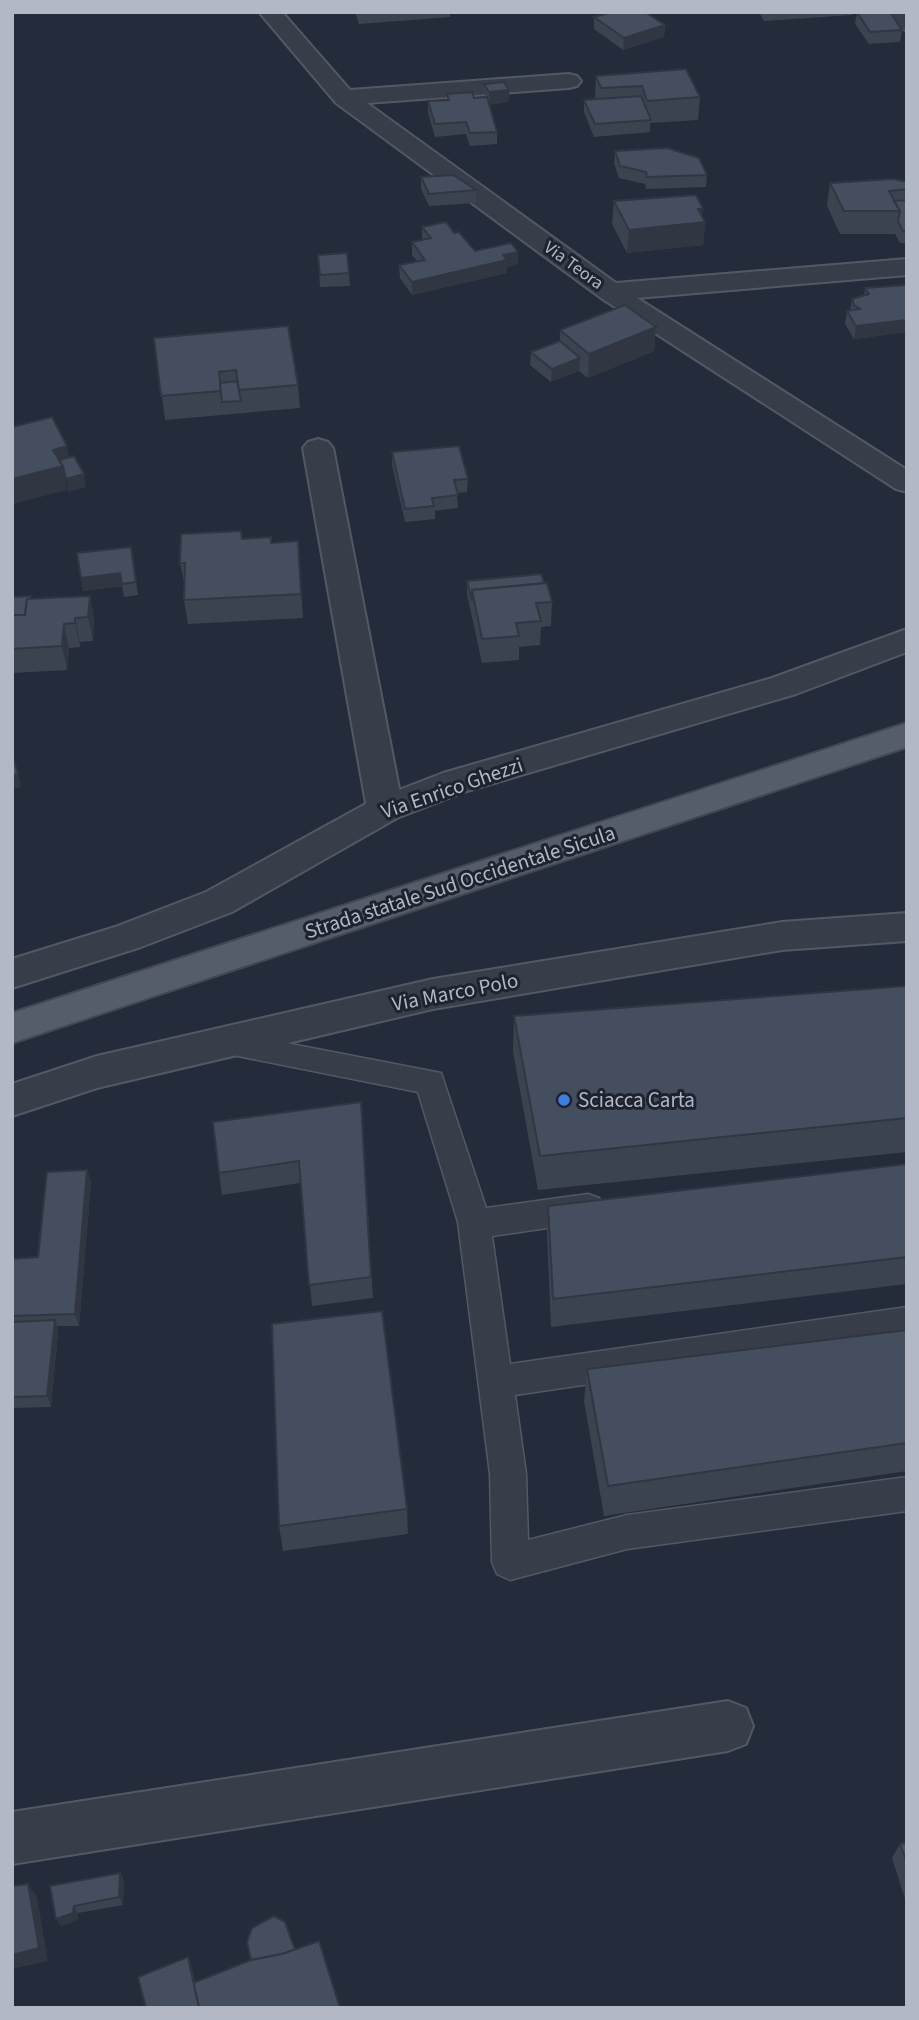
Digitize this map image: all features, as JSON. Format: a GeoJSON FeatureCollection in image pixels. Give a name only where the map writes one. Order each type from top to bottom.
{"type":"FeatureCollection","features":[{"type":"Feature","properties":{"kind":"main road","name":"Strada statale Sud Occidentale Sicula"},"geometry":{"type":"LineString","coordinates":[[12,1028],[907,735]]}},
{"type":"Feature","properties":{"kind":"street","name":"Via Teora"},"geometry":{"type":"LineString","coordinates":[[270,12],[344,98],[610,292],[907,483]]}},
{"type":"Feature","properties":{"kind":"street"},"geometry":{"type":"LineString","coordinates":[[900,12],[907,23]]}},
{"type":"Feature","properties":{"kind":"street"},"geometry":{"type":"LineString","coordinates":[[344,98],[569,81]]}},
{"type":"Feature","properties":{"kind":"street"},"geometry":{"type":"LineString","coordinates":[[610,292],[907,267]]}},
{"type":"Feature","properties":{"kind":"street"},"geometry":{"type":"LineString","coordinates":[[318,448],[385,808]]}},
{"type":"Feature","properties":{"kind":"street","name":"Via Enrico Ghezzi"},"geometry":{"type":"LineString","coordinates":[[12,974],[128,937],[219,902],[385,808],[455,782],[784,686],[907,640]]}},
{"type":"Feature","properties":{"kind":"street","name":"Via Marco Polo"},"geometry":{"type":"LineString","coordinates":[[12,1100],[97,1072],[433,994],[782,936],[907,927]]}},
{"type":"Feature","properties":{"kind":"street"},"geometry":{"type":"LineString","coordinates":[[12,1838],[728,1726]]}},
{"type":"Feature","properties":{"kind":"lane"},"geometry":{"type":"LineString","coordinates":[[224,1043],[430,1082],[474,1222],[508,1474],[510,1562],[627,1532],[907,1494]]}},
{"type":"Feature","properties":{"kind":"lane"},"geometry":{"type":"LineString","coordinates":[[474,1222],[492,1222],[612,1205]]}},
{"type":"Feature","properties":{"kind":"lane"},"geometry":{"type":"LineString","coordinates":[[496,1382],[907,1322]]}},
{"type":"Feature","properties":{"kind":"building"},"geometry":{"type":"Polygon","coordinates":[[[613,12],[645,12],[665,25],[624,38],[594,17],[613,12]]]}},
{"type":"Feature","properties":{"kind":"building"},"geometry":{"type":"Polygon","coordinates":[[[857,12],[890,12],[902,30],[870,32],[857,12]]]}},
{"type":"Feature","properties":{"kind":"building"},"geometry":{"type":"Polygon","coordinates":[[[686,69],[700,97],[647,101],[642,86],[601,88],[596,76],[686,69]]]}},
{"type":"Feature","properties":{"kind":"building"},"geometry":{"type":"Polygon","coordinates":[[[504,82],[509,90],[489,92],[484,84],[504,82]]]}},
{"type":"Feature","properties":{"kind":"building"},"geometry":{"type":"Polygon","coordinates":[[[472,92],[474,98],[487,97],[497,132],[470,133],[466,122],[435,124],[428,101],[449,100],[447,94],[472,92]]]}},
{"type":"Feature","properties":{"kind":"building"},"geometry":{"type":"Polygon","coordinates":[[[641,96],[651,120],[595,124],[584,100],[641,96]]]}},
{"type":"Feature","properties":{"kind":"building"},"geometry":{"type":"Polygon","coordinates":[[[667,148],[699,158],[707,175],[647,177],[646,172],[620,166],[615,151],[667,148]]]}},
{"type":"Feature","properties":{"kind":"building"},"geometry":{"type":"Polygon","coordinates":[[[453,175],[476,190],[429,194],[421,177],[453,175]]]}},
{"type":"Feature","properties":{"kind":"building"},"geometry":{"type":"Polygon","coordinates":[[[893,179],[907,182],[907,189],[889,191],[900,211],[844,211],[830,183],[893,179]]]}},
{"type":"Feature","properties":{"kind":"building"},"geometry":{"type":"Polygon","coordinates":[[[696,195],[703,209],[698,209],[705,222],[629,230],[614,201],[696,195]]]}},
{"type":"Feature","properties":{"kind":"building"},"geometry":{"type":"Polygon","coordinates":[[[907,200],[907,230],[903,231],[898,221],[900,211],[894,201],[907,200]]]}},
{"type":"Feature","properties":{"kind":"building"},"geometry":{"type":"Polygon","coordinates":[[[446,222],[454,233],[459,232],[475,251],[511,243],[518,252],[503,255],[507,260],[412,282],[399,265],[425,260],[412,242],[431,238],[422,227],[446,222]]]}},
{"type":"Feature","properties":{"kind":"building"},"geometry":{"type":"Polygon","coordinates":[[[347,253],[349,273],[320,275],[318,255],[347,253]]]}},
{"type":"Feature","properties":{"kind":"building"},"geometry":{"type":"Polygon","coordinates":[[[907,285],[907,320],[856,326],[847,311],[860,309],[854,305],[852,299],[869,294],[865,288],[907,285]]]}},
{"type":"Feature","properties":{"kind":"building"},"geometry":{"type":"Polygon","coordinates":[[[625,305],[656,327],[589,354],[560,330],[625,305]]]}},
{"type":"Feature","properties":{"kind":"building"},"geometry":{"type":"Polygon","coordinates":[[[288,326],[298,385],[239,390],[236,370],[219,372],[221,391],[161,396],[154,338],[288,326]]]}},
{"type":"Feature","properties":{"kind":"building"},"geometry":{"type":"Polygon","coordinates":[[[560,341],[580,358],[552,369],[531,352],[560,341]]]}},
{"type":"Feature","properties":{"kind":"building"},"geometry":{"type":"Polygon","coordinates":[[[237,381],[241,401],[222,402],[220,383],[237,381]]]}},
{"type":"Feature","properties":{"kind":"building"},"geometry":{"type":"Polygon","coordinates":[[[52,417],[67,446],[53,450],[63,466],[12,479],[12,427],[52,417]]]}},
{"type":"Feature","properties":{"kind":"building"},"geometry":{"type":"Polygon","coordinates":[[[459,446],[468,479],[454,480],[458,495],[432,498],[434,506],[405,509],[392,452],[459,446]]]}},
{"type":"Feature","properties":{"kind":"building"},"geometry":{"type":"Polygon","coordinates":[[[74,456],[84,474],[66,479],[59,460],[74,456]]]}},
{"type":"Feature","properties":{"kind":"building"},"geometry":{"type":"Polygon","coordinates":[[[241,531],[242,539],[271,537],[271,543],[298,541],[301,594],[184,600],[185,563],[180,563],[181,534],[241,531]]]}},
{"type":"Feature","properties":{"kind":"building"},"geometry":{"type":"Polygon","coordinates":[[[131,547],[136,582],[122,584],[120,573],[81,578],[77,553],[131,547]]]}},
{"type":"Feature","properties":{"kind":"building"},"geometry":{"type":"Polygon","coordinates":[[[541,574],[544,583],[472,590],[472,601],[467,581],[541,574]]]}},
{"type":"Feature","properties":{"kind":"building"},"geometry":{"type":"Polygon","coordinates":[[[547,583],[552,602],[536,603],[541,621],[516,623],[519,636],[482,639],[472,590],[547,583]]]}},
{"type":"Feature","properties":{"kind":"building"},"geometry":{"type":"Polygon","coordinates":[[[31,596],[27,599],[25,615],[12,615],[12,597],[31,596]]]}},
{"type":"Feature","properties":{"kind":"building"},"geometry":{"type":"Polygon","coordinates":[[[90,596],[88,617],[75,618],[75,623],[64,624],[62,646],[12,649],[12,615],[25,615],[27,599],[90,596]]]}},
{"type":"Feature","properties":{"kind":"building"},"geometry":{"type":"Polygon","coordinates":[[[12,754],[18,774],[12,776],[12,754]]]}},
{"type":"Feature","properties":{"kind":"building"},"geometry":{"type":"Polygon","coordinates":[[[907,986],[907,1118],[540,1156],[514,1016],[907,986]]]}},
{"type":"Feature","properties":{"kind":"building"},"geometry":{"type":"Polygon","coordinates":[[[361,1102],[371,1277],[309,1285],[299,1161],[219,1173],[213,1122],[361,1102]]]}},
{"type":"Feature","properties":{"kind":"building"},"geometry":{"type":"Polygon","coordinates":[[[907,1164],[907,1257],[553,1299],[548,1206],[907,1164]]]}},
{"type":"Feature","properties":{"kind":"building"},"geometry":{"type":"Polygon","coordinates":[[[87,1170],[75,1314],[12,1316],[12,1259],[38,1257],[47,1172],[87,1170]]]}},
{"type":"Feature","properties":{"kind":"building"},"geometry":{"type":"Polygon","coordinates":[[[382,1311],[407,1509],[279,1526],[272,1324],[382,1311]]]}},
{"type":"Feature","properties":{"kind":"building"},"geometry":{"type":"Polygon","coordinates":[[[55,1320],[47,1396],[12,1397],[12,1322],[55,1320]]]}},
{"type":"Feature","properties":{"kind":"building"},"geometry":{"type":"Polygon","coordinates":[[[907,1330],[907,1443],[608,1486],[587,1369],[907,1330]]]}},
{"type":"Feature","properties":{"kind":"building"},"geometry":{"type":"Polygon","coordinates":[[[907,1842],[907,1863],[900,1844],[907,1842]]]}},
{"type":"Feature","properties":{"kind":"building"},"geometry":{"type":"Polygon","coordinates":[[[120,1873],[119,1897],[74,1906],[73,1913],[56,1919],[50,1886],[120,1873]]]}},
{"type":"Feature","properties":{"kind":"building"},"geometry":{"type":"Polygon","coordinates":[[[28,1884],[39,1948],[12,1955],[12,1886],[28,1884]]]}},
{"type":"Feature","properties":{"kind":"building"},"geometry":{"type":"Polygon","coordinates":[[[274,1916],[285,1922],[295,1950],[251,1960],[247,1942],[252,1928],[274,1916]]]}},
{"type":"Feature","properties":{"kind":"building"},"geometry":{"type":"Polygon","coordinates":[[[319,1941],[340,2008],[199,2008],[193,1983],[251,1960],[282,1954],[319,1941]]]}},
{"type":"Feature","properties":{"kind":"building"},"geometry":{"type":"Polygon","coordinates":[[[188,1957],[199,2008],[146,2008],[138,1977],[188,1957]]]}},
{"type":"Feature","properties":{"kind":"place","name":"Sciacca Carta"},"geometry":{"type":"Point","coordinates":[564,1100]}}]}
